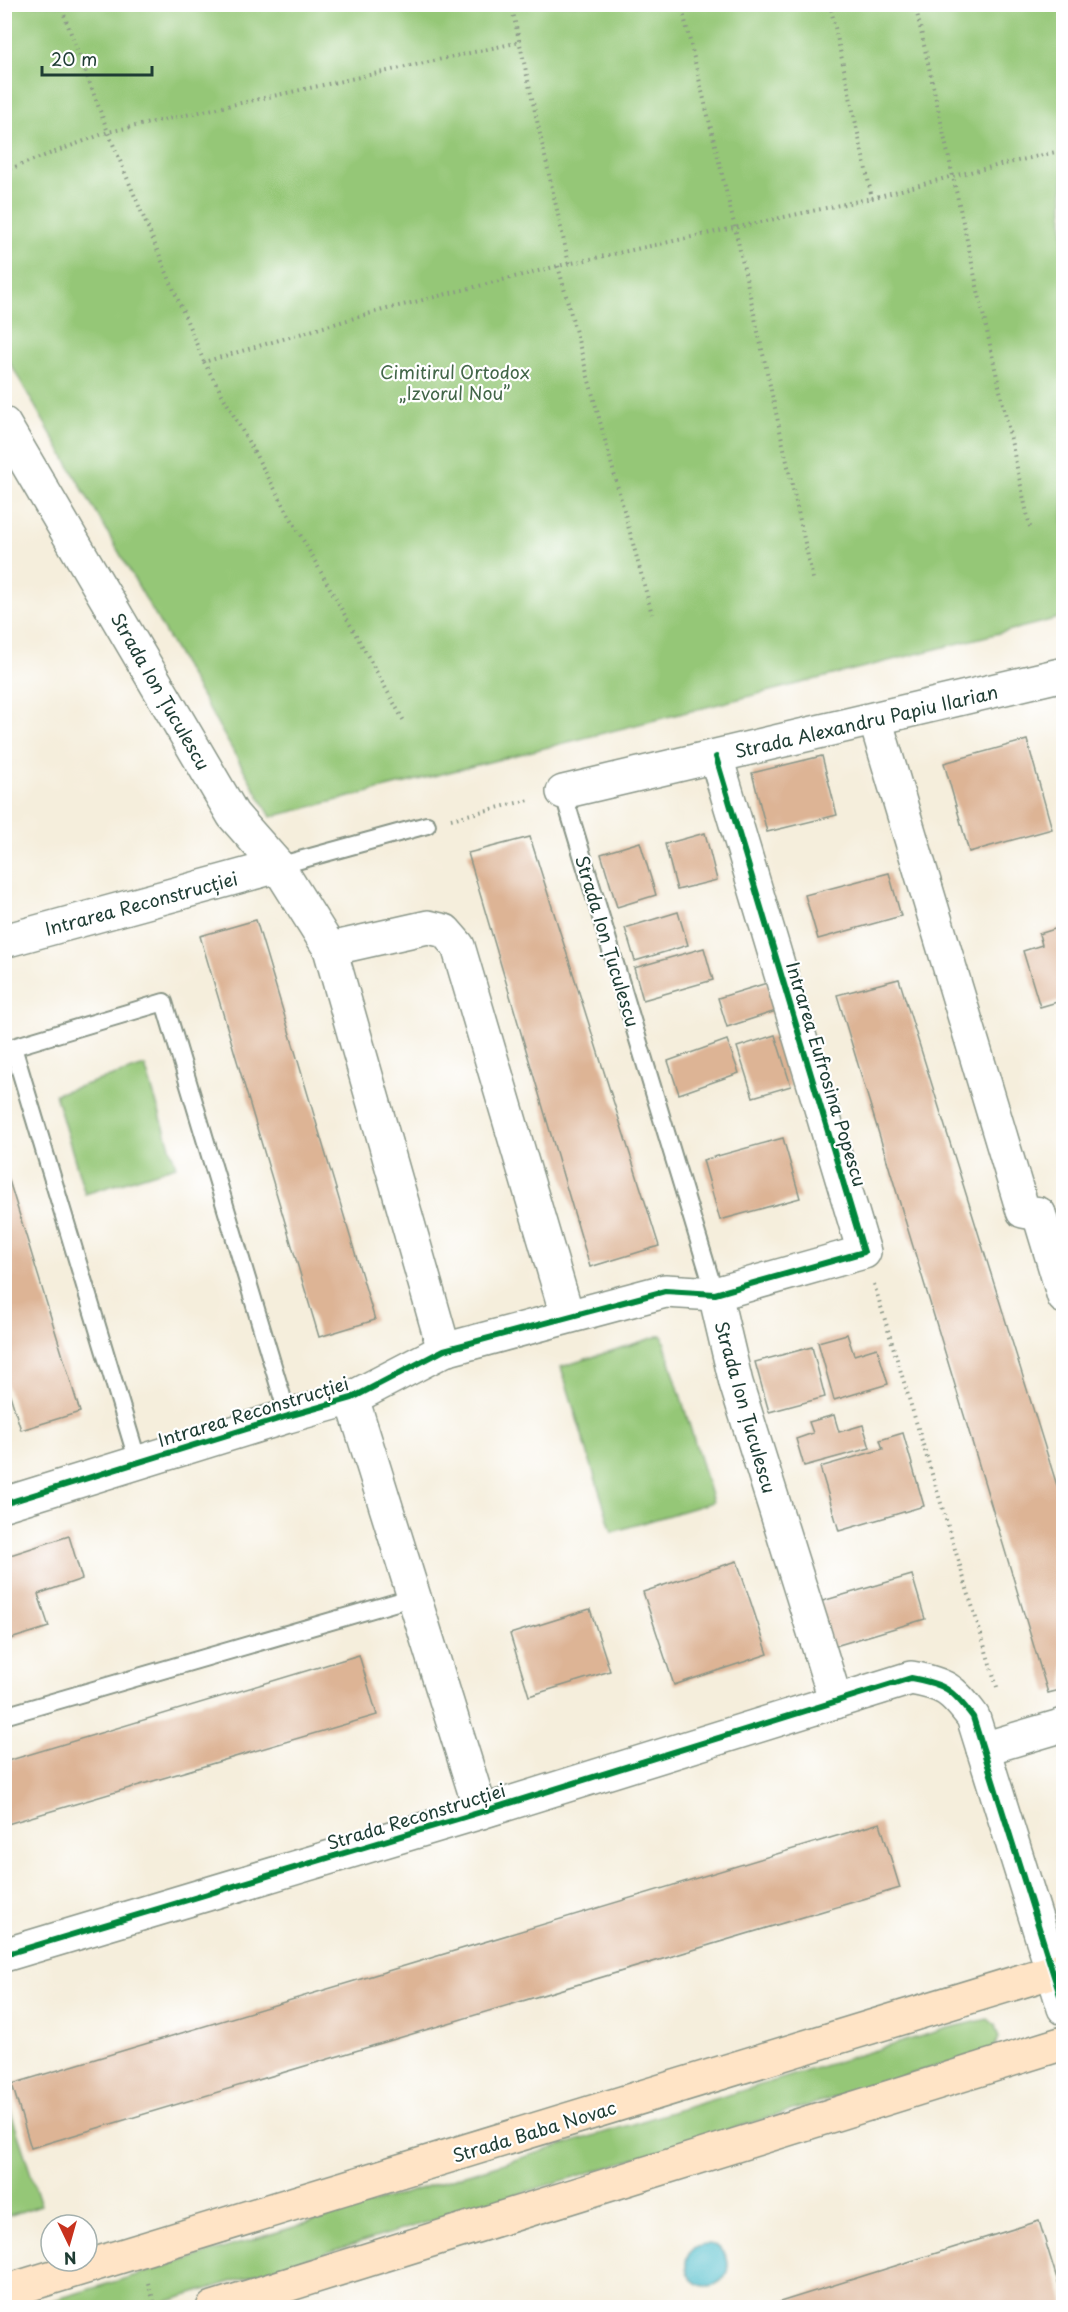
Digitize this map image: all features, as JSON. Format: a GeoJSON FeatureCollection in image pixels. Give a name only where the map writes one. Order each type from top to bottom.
{"type":"FeatureCollection","features":[{"type":"Feature","properties":{"kind":"main road","name":"Strada Baba Novac"},"geometry":{"type":"LineString","coordinates":[[4,2292],[1058,1970]]}},
{"type":"Feature","properties":{"kind":"main road"},"geometry":{"type":"LineString","coordinates":[[213,2307],[1064,2043]]}},
{"type":"Feature","properties":{"kind":"street","name":"Strada Ion Țuculescu"},"geometry":{"type":"LineString","coordinates":[[4,424],[233,814],[278,866],[330,950],[444,1350]]}},
{"type":"Feature","properties":{"kind":"street","name":"Strada Alexandru Papiu Ilarian"},"geometry":{"type":"LineString","coordinates":[[563,792],[1064,674]]}},
{"type":"Feature","properties":{"kind":"street"},"geometry":{"type":"LineString","coordinates":[[874,719],[1023,1211],[1051,1210],[1064,1297]]}},
{"type":"Feature","properties":{"kind":"street","name":"Intrarea Eufrosina Popescu"},"geometry":{"type":"LineString","coordinates":[[716,757],[864,1252]]}},
{"type":"Feature","properties":{"kind":"street","name":"Intrarea Reconstrucției"},"geometry":{"type":"LineString","coordinates":[[4,941],[278,866]]}},
{"type":"Feature","properties":{"kind":"street"},"geometry":{"type":"LineString","coordinates":[[330,950],[428,927],[445,932],[458,946],[567,1315]]}},
{"type":"Feature","properties":{"kind":"street"},"geometry":{"type":"LineString","coordinates":[[714,1294],[864,1252]]}},
{"type":"Feature","properties":{"kind":"street","name":"Intrarea Reconstrucției"},"geometry":{"type":"LineString","coordinates":[[4,1504],[352,1398],[444,1350],[567,1315],[666,1291],[714,1294]]}},
{"type":"Feature","properties":{"kind":"street","name":"Strada Ion Țuculescu"},"geometry":{"type":"LineString","coordinates":[[714,1294],[736,1383],[836,1702]]}},
{"type":"Feature","properties":{"kind":"street","name":"Intrarea Reconstrucției"},"geometry":{"type":"LineString","coordinates":[[352,1398],[481,1812]]}},
{"type":"Feature","properties":{"kind":"street"},"geometry":{"type":"LineString","coordinates":[[836,1702],[911,1678],[931,1681],[946,1687],[960,1700],[998,1744],[1058,1970],[1064,2008]]}},
{"type":"Feature","properties":{"kind":"street","name":"Strada Reconstrucției"},"geometry":{"type":"LineString","coordinates":[[4,1955],[481,1812],[836,1702]]}},
{"type":"Feature","properties":{"kind":"street"},"geometry":{"type":"LineString","coordinates":[[998,1744],[1064,1725]]}},
{"type":"Feature","properties":{"kind":"lane","name":"Strada Ion Țuculescu"},"geometry":{"type":"LineString","coordinates":[[563,792],[714,1294]]}},
{"type":"Feature","properties":{"kind":"lane"},"geometry":{"type":"LineString","coordinates":[[278,866],[428,825]]}},
{"type":"Feature","properties":{"kind":"lane","name":"Intrarea Reconstrucției"},"geometry":{"type":"LineString","coordinates":[[138,1462],[13,1047],[164,1002],[288,1416]]}},
{"type":"Feature","properties":{"kind":"lane"},"geometry":{"type":"LineString","coordinates":[[4,1716],[414,1597]]}},
{"type":"Feature","properties":{"kind":"path"},"geometry":{"type":"LineString","coordinates":[[60,4],[108,132],[204,362],[405,723]]}},
{"type":"Feature","properties":{"kind":"path"},"geometry":{"type":"LineString","coordinates":[[511,4],[569,264]]}},
{"type":"Feature","properties":{"kind":"path"},"geometry":{"type":"LineString","coordinates":[[681,4],[735,228],[813,579]]}},
{"type":"Feature","properties":{"kind":"path"},"geometry":{"type":"LineString","coordinates":[[830,4],[872,198]]}},
{"type":"Feature","properties":{"kind":"path"},"geometry":{"type":"LineString","coordinates":[[915,4],[1030,527]]}},
{"type":"Feature","properties":{"kind":"path"},"geometry":{"type":"LineString","coordinates":[[4,171],[108,132],[520,42]]}},
{"type":"Feature","properties":{"kind":"path"},"geometry":{"type":"LineString","coordinates":[[204,362],[375,312],[558,266],[872,198],[952,176],[1064,150]]}},
{"type":"Feature","properties":{"kind":"path"},"geometry":{"type":"LineString","coordinates":[[558,266],[652,614]]}},
{"type":"Feature","properties":{"kind":"path"},"geometry":{"type":"LineString","coordinates":[[428,825],[513,804]]}},
{"type":"Feature","properties":{"kind":"path"},"geometry":{"type":"LineString","coordinates":[[864,1252],[998,1744]]}},
{"type":"Feature","properties":{"kind":"green space","name":"Cimitirul Ortodox „Izvorul Nou”"},"geometry":{"type":"Polygon","coordinates":[[[4,5],[1063,5],[1063,617],[271,817],[5,354],[4,5]]]}},
{"type":"Feature","properties":{"kind":"green space"},"geometry":{"type":"Polygon","coordinates":[[[145,1066],[176,1166],[85,1194],[55,1094],[145,1066]]]}},
{"type":"Feature","properties":{"kind":"green space"},"geometry":{"type":"Polygon","coordinates":[[[662,1335],[713,1502],[612,1532],[561,1367],[662,1335]]]}},
{"type":"Feature","properties":{"kind":"green space"},"geometry":{"type":"Polygon","coordinates":[[[988,2019],[995,2025],[999,2038],[993,2049],[149,2307],[28,2308],[948,2028],[988,2019]]]}},
{"type":"Feature","properties":{"kind":"green space"},"geometry":{"type":"Polygon","coordinates":[[[10,2110],[41,2205],[5,2217],[5,2112],[10,2110]]]}},
{"type":"Feature","properties":{"kind":"water"},"geometry":{"type":"Polygon","coordinates":[[[707,2244],[722,2250],[728,2265],[722,2280],[707,2286],[692,2280],[686,2265],[692,2250],[707,2244]]]}},
{"type":"Feature","properties":{"kind":"building"},"geometry":{"type":"Polygon","coordinates":[[[1027,740],[1052,829],[969,852],[944,763],[1027,740]]]}},
{"type":"Feature","properties":{"kind":"building"},"geometry":{"type":"Polygon","coordinates":[[[822,756],[837,815],[767,832],[752,773],[822,756]]]}},
{"type":"Feature","properties":{"kind":"building"},"geometry":{"type":"Polygon","coordinates":[[[705,833],[717,880],[677,890],[665,844],[705,833]]]}},
{"type":"Feature","properties":{"kind":"building"},"geometry":{"type":"Polygon","coordinates":[[[530,837],[659,1246],[590,1267],[468,853],[530,837]]]}},
{"type":"Feature","properties":{"kind":"building"},"geometry":{"type":"Polygon","coordinates":[[[640,842],[656,895],[617,907],[601,854],[640,842]]]}},
{"type":"Feature","properties":{"kind":"building"},"geometry":{"type":"Polygon","coordinates":[[[889,873],[901,916],[818,939],[805,895],[889,873]]]}},
{"type":"Feature","properties":{"kind":"building"},"geometry":{"type":"Polygon","coordinates":[[[678,912],[688,945],[635,961],[625,928],[678,912]]]}},
{"type":"Feature","properties":{"kind":"building"},"geometry":{"type":"Polygon","coordinates":[[[256,920],[375,1320],[319,1337],[200,936],[256,920]]]}},
{"type":"Feature","properties":{"kind":"building"},"geometry":{"type":"Polygon","coordinates":[[[1064,926],[1064,1000],[1040,1007],[1023,951],[1042,945],[1039,934],[1064,926]]]}},
{"type":"Feature","properties":{"kind":"building"},"geometry":{"type":"Polygon","coordinates":[[[704,948],[713,980],[643,1000],[634,968],[704,948]]]}},
{"type":"Feature","properties":{"kind":"building"},"geometry":{"type":"Polygon","coordinates":[[[899,979],[1064,1508],[1064,1689],[1048,1693],[837,995],[899,979]]]}},
{"type":"Feature","properties":{"kind":"building"},"geometry":{"type":"Polygon","coordinates":[[[767,983],[776,1011],[727,1027],[718,998],[767,983]]]}},
{"type":"Feature","properties":{"kind":"building"},"geometry":{"type":"Polygon","coordinates":[[[775,1035],[791,1086],[753,1097],[737,1047],[775,1035]]]}},
{"type":"Feature","properties":{"kind":"building"},"geometry":{"type":"Polygon","coordinates":[[[727,1040],[739,1073],[679,1094],[668,1061],[727,1040]]]}},
{"type":"Feature","properties":{"kind":"building"},"geometry":{"type":"Polygon","coordinates":[[[783,1138],[800,1198],[720,1220],[703,1160],[783,1138]]]}},
{"type":"Feature","properties":{"kind":"building"},"geometry":{"type":"Polygon","coordinates":[[[4,1164],[80,1412],[21,1430],[4,1376],[4,1164]]]}},
{"type":"Feature","properties":{"kind":"building"},"geometry":{"type":"Polygon","coordinates":[[[847,1334],[854,1355],[877,1348],[888,1384],[834,1400],[818,1342],[847,1334]]]}},
{"type":"Feature","properties":{"kind":"building"},"geometry":{"type":"Polygon","coordinates":[[[812,1347],[825,1397],[769,1412],[755,1362],[812,1347]]]}},
{"type":"Feature","properties":{"kind":"building"},"geometry":{"type":"Polygon","coordinates":[[[834,1415],[839,1432],[863,1425],[870,1448],[804,1466],[796,1439],[813,1433],[809,1422],[834,1415]]]}},
{"type":"Feature","properties":{"kind":"building"},"geometry":{"type":"Polygon","coordinates":[[[903,1433],[924,1506],[839,1531],[820,1467],[883,1449],[880,1440],[903,1433]]]}},
{"type":"Feature","properties":{"kind":"building"},"geometry":{"type":"Polygon","coordinates":[[[69,1536],[82,1579],[38,1594],[49,1627],[4,1641],[4,1557],[69,1536]]]}},
{"type":"Feature","properties":{"kind":"building"},"geometry":{"type":"Polygon","coordinates":[[[737,1561],[768,1654],[674,1685],[643,1592],[737,1561]]]}},
{"type":"Feature","properties":{"kind":"building"},"geometry":{"type":"Polygon","coordinates":[[[912,1575],[925,1619],[832,1647],[819,1602],[912,1575]]]}},
{"type":"Feature","properties":{"kind":"building"},"geometry":{"type":"Polygon","coordinates":[[[590,1609],[610,1671],[529,1696],[510,1634],[590,1609]]]}},
{"type":"Feature","properties":{"kind":"building"},"geometry":{"type":"Polygon","coordinates":[[[359,1655],[377,1715],[4,1825],[4,1762],[359,1655]]]}},
{"type":"Feature","properties":{"kind":"building"},"geometry":{"type":"Polygon","coordinates":[[[880,1823],[900,1888],[31,2148],[12,2084],[880,1823]]]}},
{"type":"Feature","properties":{"kind":"building"},"geometry":{"type":"Polygon","coordinates":[[[1039,2221],[1064,2301],[1064,2308],[782,2308],[780,2302],[1039,2221]]]}},
{"type":"Feature","properties":{"kind":"cycle path"},"geometry":{"type":"LineString","coordinates":[[4,1504],[352,1398],[444,1350],[665,1291],[715,1294],[864,1252],[716,757]]}},
{"type":"Feature","properties":{"kind":"cycle path"},"geometry":{"type":"LineString","coordinates":[[4,1955],[481,1812],[911,1678],[947,1689],[973,1717],[1064,2008]]}}]}
